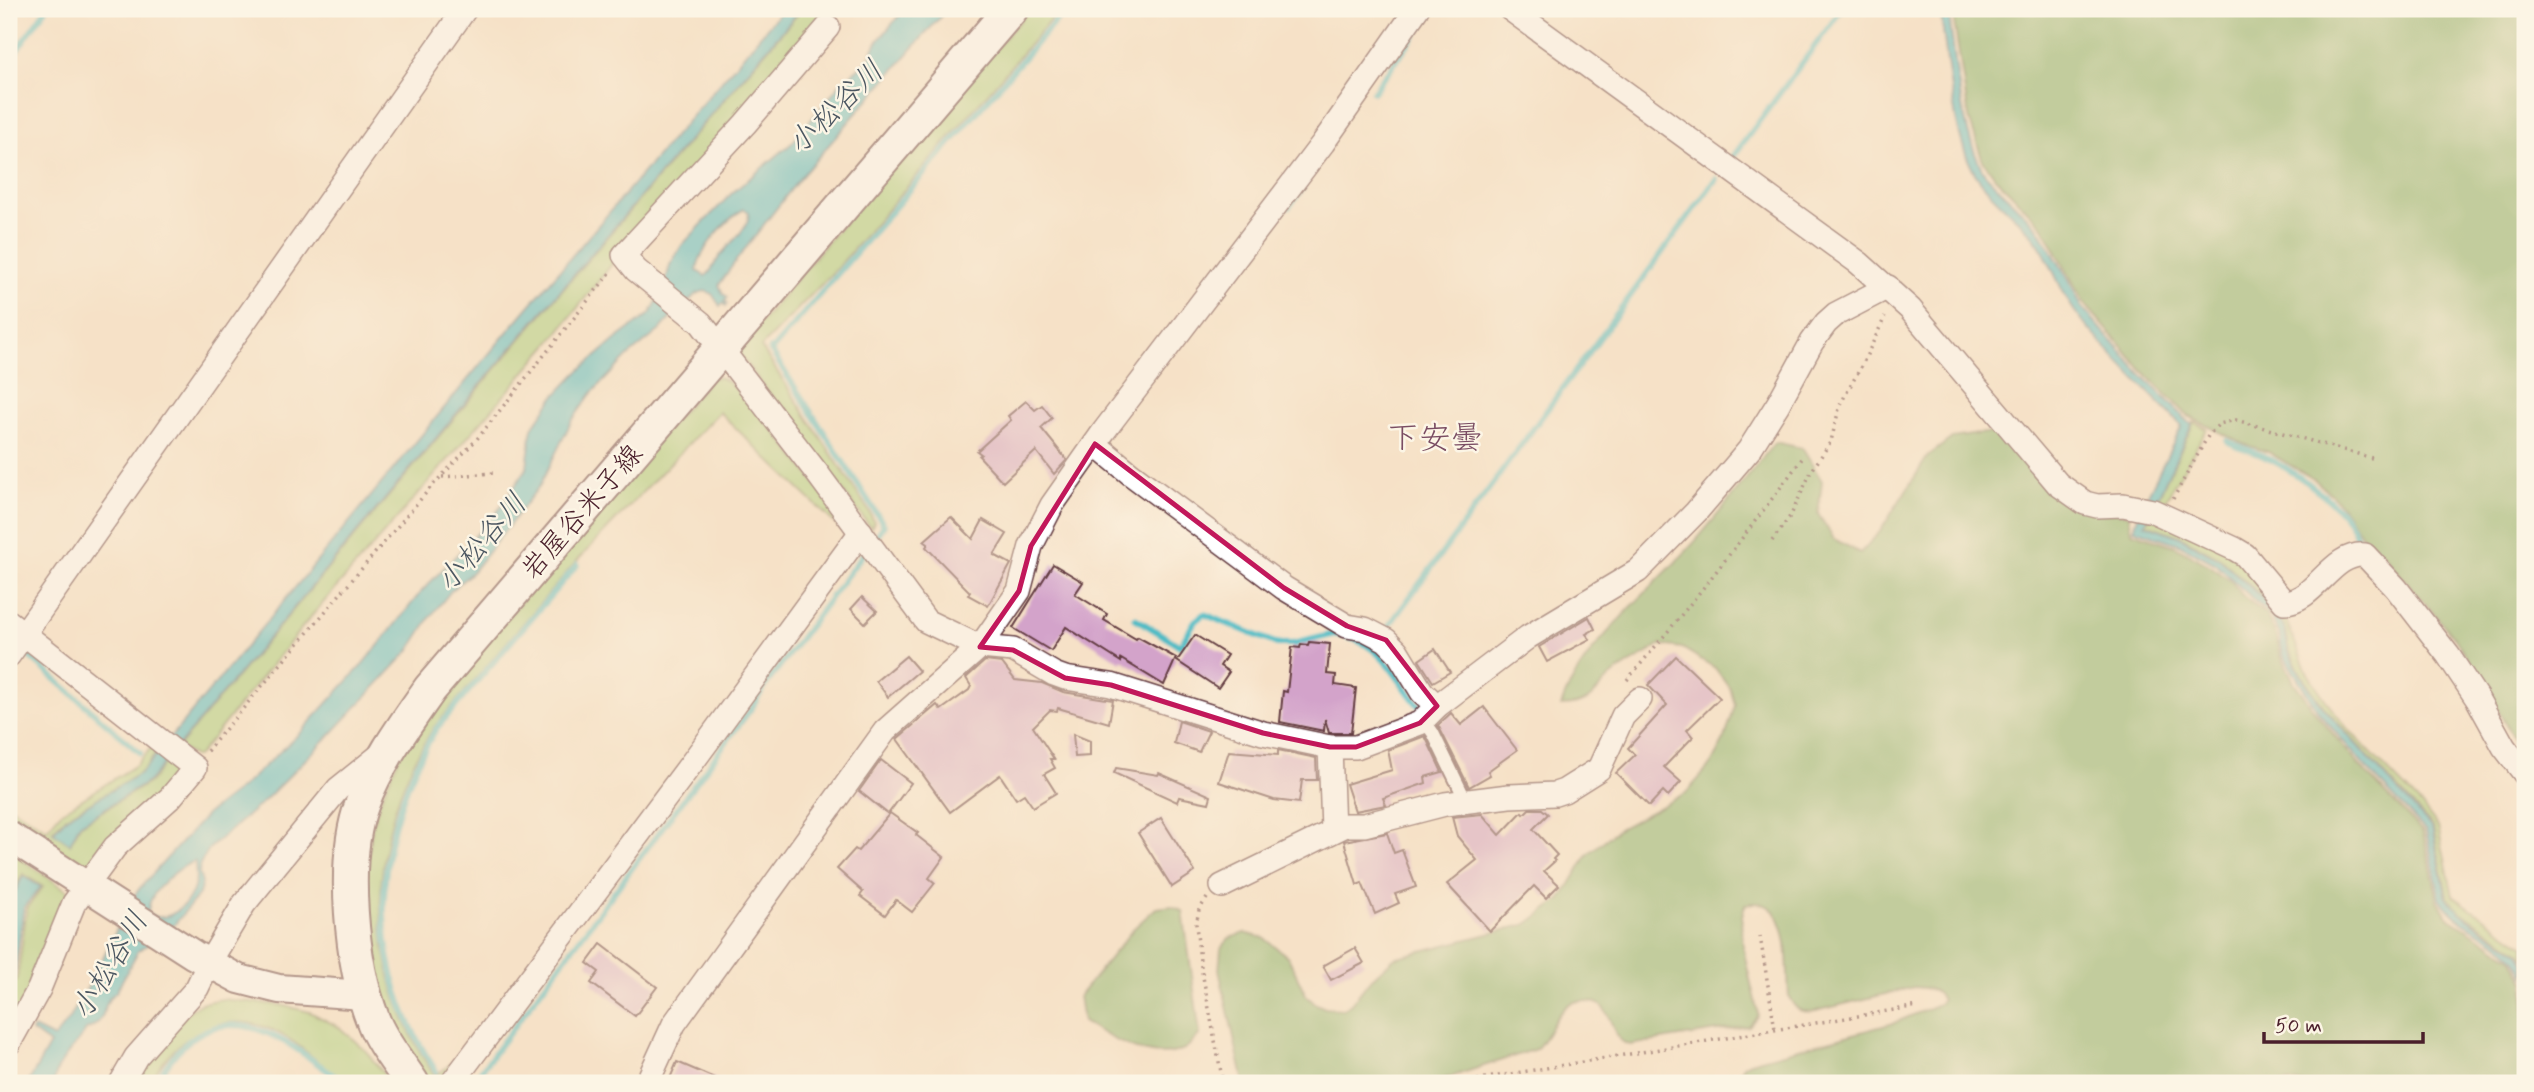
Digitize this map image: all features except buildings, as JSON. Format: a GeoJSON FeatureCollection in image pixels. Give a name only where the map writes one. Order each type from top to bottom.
{"type":"FeatureCollection","features":[{"type":"Feature","properties":{"kind":"main road","name":"岩屋谷米子線"},"geometry":{"type":"LineString","coordinates":[[412,1083],[374,1023],[365,995],[353,932],[351,899],[354,845],[361,805],[388,750],[430,689],[710,336],[1011,9]]}},
{"type":"Feature","properties":{"kind":"street"},"geometry":{"type":"LineString","coordinates":[[9,654],[16,628],[465,9]]}},
{"type":"Feature","properties":{"kind":"street"},"geometry":{"type":"LineString","coordinates":[[647,1083],[674,1024],[885,731],[981,647],[1019,591],[1031,546],[1052,505],[1095,444],[1323,143],[1417,9]]}},
{"type":"Feature","properties":{"kind":"street"},"geometry":{"type":"LineString","coordinates":[[1510,9],[1859,263],[1910,309],[2058,484],[2085,503],[2096,506],[2123,505],[2151,511],[2245,555],[2284,602],[2302,595],[2348,558],[2365,555],[2396,588],[2448,655],[2478,700],[2504,747],[2525,774]]}},
{"type":"Feature","properties":{"kind":"street"},"geometry":{"type":"LineString","coordinates":[[828,27],[630,262],[710,336],[926,621],[981,647],[1013,650],[1065,678],[1111,685],[1263,733],[1330,747],[1356,747],[1420,723],[1528,637],[1639,571],[1696,512],[1749,450],[1779,404],[1812,342],[1826,323],[1836,314],[1885,288]]}},
{"type":"Feature","properties":{"kind":"street"},"geometry":{"type":"LineString","coordinates":[[1095,444],[1284,588],[1347,626],[1365,629],[1386,640],[1397,651],[1422,692],[1430,713]]}},
{"type":"Feature","properties":{"kind":"street"},"geometry":{"type":"LineString","coordinates":[[452,1083],[862,534]]}},
{"type":"Feature","properties":{"kind":"street"},"geometry":{"type":"LineString","coordinates":[[9,1043],[38,989],[74,903],[93,891],[115,848],[170,798],[178,755],[16,628]]}},
{"type":"Feature","properties":{"kind":"street"},"geometry":{"type":"LineString","coordinates":[[1222,886],[1346,825],[1364,825],[1445,804],[1564,791],[1599,769],[1632,691]]}},
{"type":"Feature","properties":{"kind":"street"},"geometry":{"type":"LineString","coordinates":[[1330,747],[1334,830]]}},
{"type":"Feature","properties":{"kind":"street"},"geometry":{"type":"LineString","coordinates":[[121,1083],[136,1057],[197,988],[201,959],[244,904],[338,789],[388,750]]}},
{"type":"Feature","properties":{"kind":"street"},"geometry":{"type":"LineString","coordinates":[[9,836],[201,959],[239,979],[279,989],[365,995]]}},
{"type":"Feature","properties":{"kind":"lane"},"geometry":{"type":"LineString","coordinates":[[1430,713],[1433,733],[1466,801]]}},
{"type":"Feature","properties":{"kind":"lane"},"geometry":{"type":"LineString","coordinates":[[1564,791],[1573,795],[1604,777]]}},
{"type":"Feature","properties":{"kind":"path"},"geometry":{"type":"LineString","coordinates":[[178,755],[270,674],[630,262]]}},
{"type":"Feature","properties":{"kind":"path"},"geometry":{"type":"LineString","coordinates":[[1772,541],[1791,515],[1811,472],[1831,441],[1840,405],[1885,320],[1885,288]]}},
{"type":"Feature","properties":{"kind":"path"},"geometry":{"type":"LineString","coordinates":[[2151,511],[2219,424],[2236,420],[2372,458]]}},
{"type":"Feature","properties":{"kind":"path"},"geometry":{"type":"LineString","coordinates":[[1632,691],[1692,603],[1804,456]]}},
{"type":"Feature","properties":{"kind":"path"},"geometry":{"type":"LineString","coordinates":[[440,478],[492,473]]}},
{"type":"Feature","properties":{"kind":"path"},"geometry":{"type":"LineString","coordinates":[[1222,886],[1204,901],[1196,925],[1223,1083]]}},
{"type":"Feature","properties":{"kind":"path"},"geometry":{"type":"LineString","coordinates":[[1760,936],[1775,1030]]}},
{"type":"Feature","properties":{"kind":"path"},"geometry":{"type":"LineString","coordinates":[[1471,1083],[1480,1079],[1919,1006]]}},
{"type":"Feature","properties":{"kind":"highlighted area"},"geometry":{"type":"Polygon","coordinates":[[[1095,444],[1284,588],[1347,626],[1386,640],[1437,706],[1420,723],[1356,747],[1330,747],[1263,733],[1111,685],[1065,678],[1013,650],[980,647],[1019,591],[1031,546],[1095,444]]]}},
{"type":"Feature","properties":{"kind":"green space"},"geometry":{"type":"Polygon","coordinates":[[[802,9],[830,9],[826,20],[627,245],[549,344],[309,619],[198,756],[178,747],[556,297],[802,9]]]}},
{"type":"Feature","properties":{"kind":"green space"},"geometry":{"type":"Polygon","coordinates":[[[1030,9],[1060,9],[839,266],[761,347],[869,511],[874,522],[871,528],[739,354],[739,348],[861,202],[1030,9]]]}},
{"type":"Feature","properties":{"kind":"green space"},"geometry":{"type":"Polygon","coordinates":[[[1952,9],[2525,9],[2525,752],[2514,740],[2476,670],[2453,636],[2384,555],[2368,544],[2336,499],[2315,480],[2268,452],[2243,444],[2188,416],[2142,370],[2084,303],[2043,227],[1995,177],[1982,159],[1969,118],[1952,9]]]}},
{"type":"Feature","properties":{"kind":"green space"},"geometry":{"type":"Polygon","coordinates":[[[719,377],[731,384],[746,399],[783,442],[844,520],[849,537],[719,412],[576,562],[435,726],[411,768],[394,811],[384,856],[381,902],[384,947],[394,992],[411,1035],[435,1076],[478,1043],[444,1083],[429,1083],[394,1026],[383,1000],[371,955],[365,877],[373,823],[381,798],[410,732],[711,378],[719,377]]]}},
{"type":"Feature","properties":{"kind":"green space"},"geometry":{"type":"Polygon","coordinates":[[[2194,422],[2207,429],[2162,506],[2153,508],[2194,422]]]}},
{"type":"Feature","properties":{"kind":"green space"},"geometry":{"type":"Polygon","coordinates":[[[1998,431],[2065,498],[2129,515],[2132,532],[2175,546],[2212,567],[2266,615],[2294,682],[2318,716],[2364,771],[2423,832],[2438,900],[2447,916],[2512,958],[2525,982],[2525,1083],[1736,1083],[1744,1065],[1750,1062],[1894,1023],[1939,1004],[1942,1000],[1934,991],[1914,987],[1816,1011],[1800,1010],[1789,997],[1787,951],[1780,921],[1773,910],[1762,904],[1746,904],[1741,927],[1758,1015],[1749,1026],[1630,1045],[1617,1036],[1602,1007],[1595,1003],[1577,1001],[1564,1008],[1536,1049],[1432,1083],[1244,1083],[1219,970],[1221,949],[1229,938],[1245,933],[1264,938],[1288,957],[1306,995],[1314,1003],[1325,1008],[1343,1009],[1351,1004],[1371,979],[1394,958],[1527,924],[1561,899],[1588,854],[1617,830],[1686,793],[1710,766],[1725,738],[1735,705],[1730,688],[1715,668],[1682,648],[1661,645],[1617,672],[1582,703],[1561,706],[1570,684],[1599,642],[1723,509],[1775,442],[1802,448],[1822,481],[1818,514],[1834,539],[1860,553],[1879,533],[1928,456],[1952,438],[1998,431]]]}},
{"type":"Feature","properties":{"kind":"green space"},"geometry":{"type":"Polygon","coordinates":[[[2150,516],[2233,551],[2284,615],[2307,672],[2329,705],[2438,827],[2453,896],[2525,946],[2525,960],[2521,952],[2456,909],[2447,895],[2433,827],[2326,710],[2302,676],[2290,652],[2286,631],[2276,609],[2220,558],[2180,536],[2146,524],[2150,516]]]}},
{"type":"Feature","properties":{"kind":"green space"},"geometry":{"type":"Polygon","coordinates":[[[157,741],[162,745],[142,772],[66,817],[52,831],[70,844],[80,825],[151,781],[172,753],[183,773],[88,874],[9,821],[9,806],[47,829],[60,813],[136,765],[157,741]]]}},
{"type":"Feature","properties":{"kind":"green space"},"geometry":{"type":"Polygon","coordinates":[[[9,851],[74,895],[9,1037],[9,1017],[12,1012],[9,1010],[9,993],[17,979],[27,908],[43,887],[23,874],[9,898],[14,881],[9,872],[9,851]]]}},
{"type":"Feature","properties":{"kind":"green space"},"geometry":{"type":"Polygon","coordinates":[[[1171,906],[1183,911],[1200,1034],[1184,1049],[1158,1054],[1132,1048],[1083,1022],[1079,996],[1134,928],[1156,908],[1171,906]]]}},
{"type":"Feature","properties":{"kind":"green space"},"geometry":{"type":"Polygon","coordinates":[[[221,999],[281,1005],[310,1012],[339,1027],[365,1050],[391,1083],[348,1083],[276,1032],[245,1023],[229,1023],[199,1032],[185,1041],[168,1056],[149,1083],[126,1083],[179,1017],[202,1003],[221,999]]]}},
{"type":"Feature","properties":{"kind":"water"},"geometry":{"type":"Polygon","coordinates":[[[783,9],[801,9],[524,333],[149,781],[79,825],[70,844],[53,832],[67,817],[142,772],[513,325],[783,9]]]}},
{"type":"Feature","properties":{"kind":"water","name":"小松谷川"},"geometry":{"type":"Polygon","coordinates":[[[905,9],[947,9],[800,178],[735,262],[719,285],[723,294],[728,297],[725,301],[728,304],[726,306],[723,303],[720,306],[712,294],[705,291],[698,293],[628,356],[591,394],[571,422],[540,485],[473,571],[451,591],[431,616],[409,651],[264,801],[210,848],[200,864],[202,883],[199,894],[171,929],[138,951],[99,1021],[86,1030],[62,1061],[54,1083],[28,1083],[50,1044],[32,1031],[34,1028],[54,1038],[71,1016],[92,980],[130,902],[140,888],[207,814],[242,787],[302,731],[366,661],[421,592],[495,515],[527,467],[532,428],[554,397],[615,340],[650,314],[664,288],[670,265],[682,245],[732,193],[792,143],[841,83],[868,60],[877,42],[905,9]],[[744,209],[714,236],[702,254],[697,271],[705,276],[708,274],[743,230],[749,212],[744,209]],[[195,861],[165,881],[153,897],[148,913],[163,917],[170,915],[189,899],[195,884],[195,861]]]}},
{"type":"Feature","properties":{"kind":"water"},"geometry":{"type":"Polygon","coordinates":[[[1940,9],[1948,9],[1965,117],[1970,139],[1985,174],[2038,228],[2082,307],[2140,373],[2192,425],[2145,524],[2180,537],[2220,559],[2275,610],[2285,630],[2289,653],[2325,710],[2432,828],[2446,895],[2452,904],[2469,919],[2520,953],[2525,963],[2525,977],[2506,949],[2466,924],[2448,909],[2440,898],[2426,831],[2366,768],[2319,713],[2283,655],[2279,633],[2270,615],[2216,564],[2179,544],[2134,529],[2139,512],[2182,426],[2114,357],[2076,313],[2038,243],[1991,193],[1971,166],[1959,132],[1940,9]]]}},
{"type":"Feature","properties":{"kind":"water"},"geometry":{"type":"Polygon","coordinates":[[[23,876],[41,887],[24,907],[14,978],[9,987],[9,920],[12,898],[23,876]]]}},
{"type":"Feature","properties":{"kind":"waterway"},"geometry":{"type":"LineString","coordinates":[[9,61],[46,9]]}},
{"type":"Feature","properties":{"kind":"waterway"},"geometry":{"type":"LineString","coordinates":[[771,351],[1066,9]]}},
{"type":"Feature","properties":{"kind":"waterway"},"geometry":{"type":"LineString","coordinates":[[1373,92],[1434,9]]}},
{"type":"Feature","properties":{"kind":"waterway"},"geometry":{"type":"LineString","coordinates":[[1732,158],[1842,9]]}},
{"type":"Feature","properties":{"kind":"waterway"},"geometry":{"type":"LineString","coordinates":[[1385,631],[1716,179]]}},
{"type":"Feature","properties":{"kind":"waterway"},"geometry":{"type":"LineString","coordinates":[[1289,207],[1303,188]]}},
{"type":"Feature","properties":{"kind":"waterway"},"geometry":{"type":"LineString","coordinates":[[770,349],[884,525],[873,542]]}},
{"type":"Feature","properties":{"kind":"waterway"},"geometry":{"type":"LineString","coordinates":[[2227,441],[2278,464],[2308,483],[2349,522],[2356,535],[2357,547],[2361,546]]}},
{"type":"Feature","properties":{"kind":"waterway"},"geometry":{"type":"LineString","coordinates":[[472,1083],[866,550]]}},
{"type":"Feature","properties":{"kind":"waterway"},"geometry":{"type":"LineString","coordinates":[[436,1071],[412,1030],[396,987],[387,944],[384,901],[388,857],[398,814],[414,771],[436,729],[577,565]]}},
{"type":"Feature","properties":{"kind":"waterway"},"geometry":{"type":"LineString","coordinates":[[1135,618],[1180,646],[1195,621],[1204,614],[1277,644],[1293,644],[1335,634],[1351,638],[1376,652],[1420,707]]}},
{"type":"Feature","properties":{"kind":"waterway"},"geometry":{"type":"LineString","coordinates":[[9,672],[23,651],[140,753]]}},
{"type":"Feature","properties":{"kind":"waterway"},"geometry":{"type":"LineString","coordinates":[[155,1083],[177,1052],[198,1034],[220,1026],[242,1026],[263,1032],[305,1055],[344,1083]]}},
{"type":"Feature","properties":{"kind":"district","name":"下安曇"},"geometry":{"type":"Point","coordinates":[1435,437]}}]}
